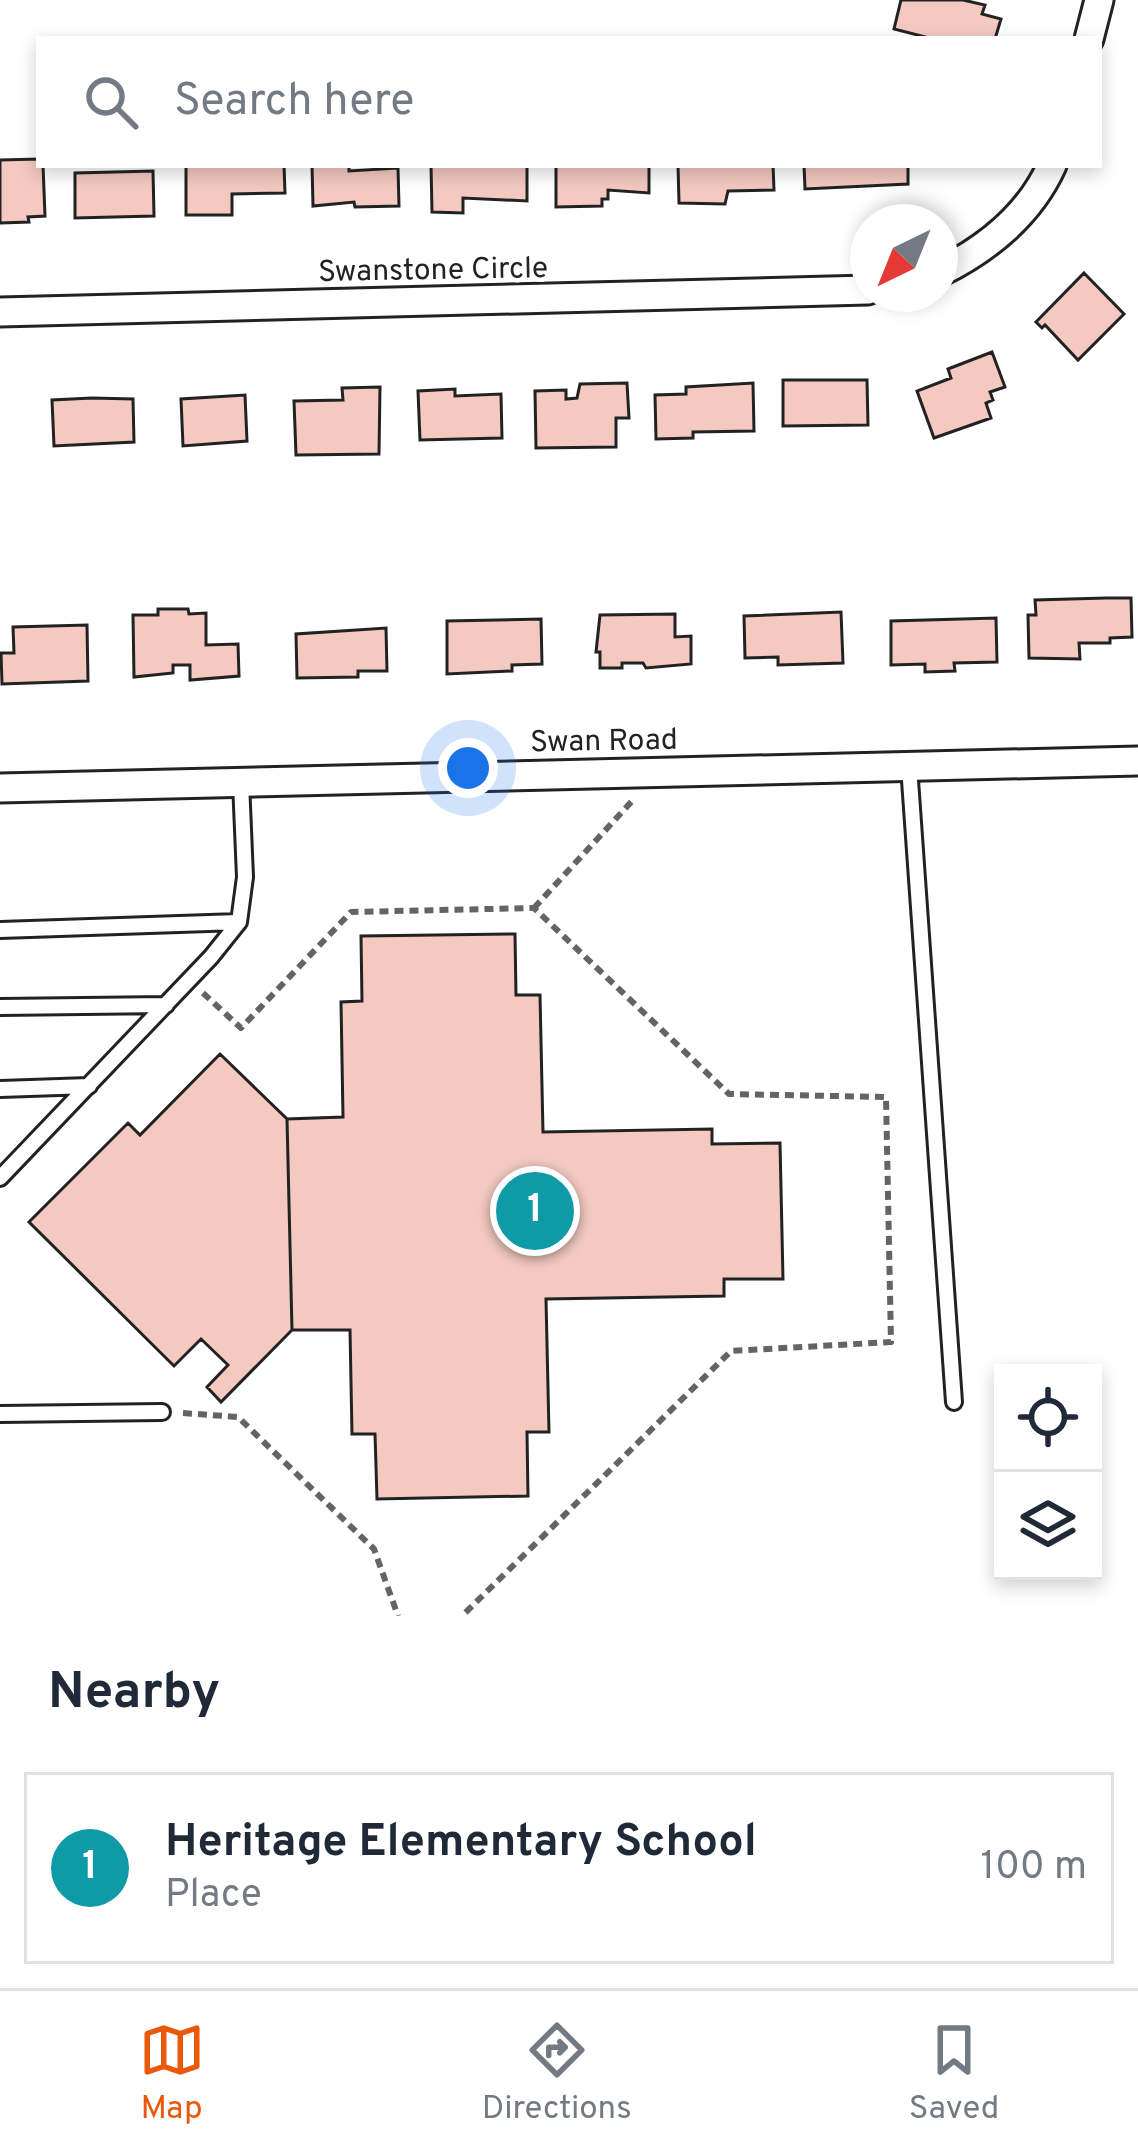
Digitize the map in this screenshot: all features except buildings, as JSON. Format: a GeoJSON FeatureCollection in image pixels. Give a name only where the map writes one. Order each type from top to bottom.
{"type":"FeatureCollection","features":[{"type":"Feature","properties":{"kind":"street"},"geometry":{"type":"LineString","coordinates":[[1090,36],[1099,0]]}},
{"type":"Feature","properties":{"kind":"street"},"geometry":{"type":"LineString","coordinates":[[958,263],[999,235],[1026,206],[1050,168]]}},
{"type":"Feature","properties":{"kind":"street","name":"Swanstone Circle"},"geometry":{"type":"LineString","coordinates":[[0,312],[850,290]]}},
{"type":"Feature","properties":{"kind":"street","name":"Swan Road"},"geometry":{"type":"LineString","coordinates":[[0,788],[1138,760]]}},
{"type":"Feature","properties":{"kind":"lane"},"geometry":{"type":"LineString","coordinates":[[909,766],[954,1402]]}},
{"type":"Feature","properties":{"kind":"lane"},"geometry":{"type":"LineString","coordinates":[[0,1178],[190,980],[239,922],[245,877],[241,782]]}},
{"type":"Feature","properties":{"kind":"lane"},"geometry":{"type":"LineString","coordinates":[[0,930],[239,922]]}},
{"type":"Feature","properties":{"kind":"lane"},"geometry":{"type":"LineString","coordinates":[[0,1007],[166,1005]]}},
{"type":"Feature","properties":{"kind":"lane"},"geometry":{"type":"LineString","coordinates":[[0,1089],[89,1086]]}},
{"type":"Feature","properties":{"kind":"lane"},"geometry":{"type":"LineString","coordinates":[[0,1414],[162,1412]]}},
{"type":"Feature","properties":{"kind":"path"},"geometry":{"type":"LineString","coordinates":[[534,908],[658,772]]}},
{"type":"Feature","properties":{"kind":"path"},"geometry":{"type":"LineString","coordinates":[[190,980],[241,1028],[351,912],[534,908],[729,1094],[886,1097],[891,1342],[731,1351],[462,1616]]}},
{"type":"Feature","properties":{"kind":"path"},"geometry":{"type":"LineString","coordinates":[[162,1412],[238,1417],[374,1549],[398,1616]]}},
{"type":"Feature","properties":{"kind":"place","name":"Heritage Elementary School"},"geometry":{"type":"Point","coordinates":[535,1211]}}]}
